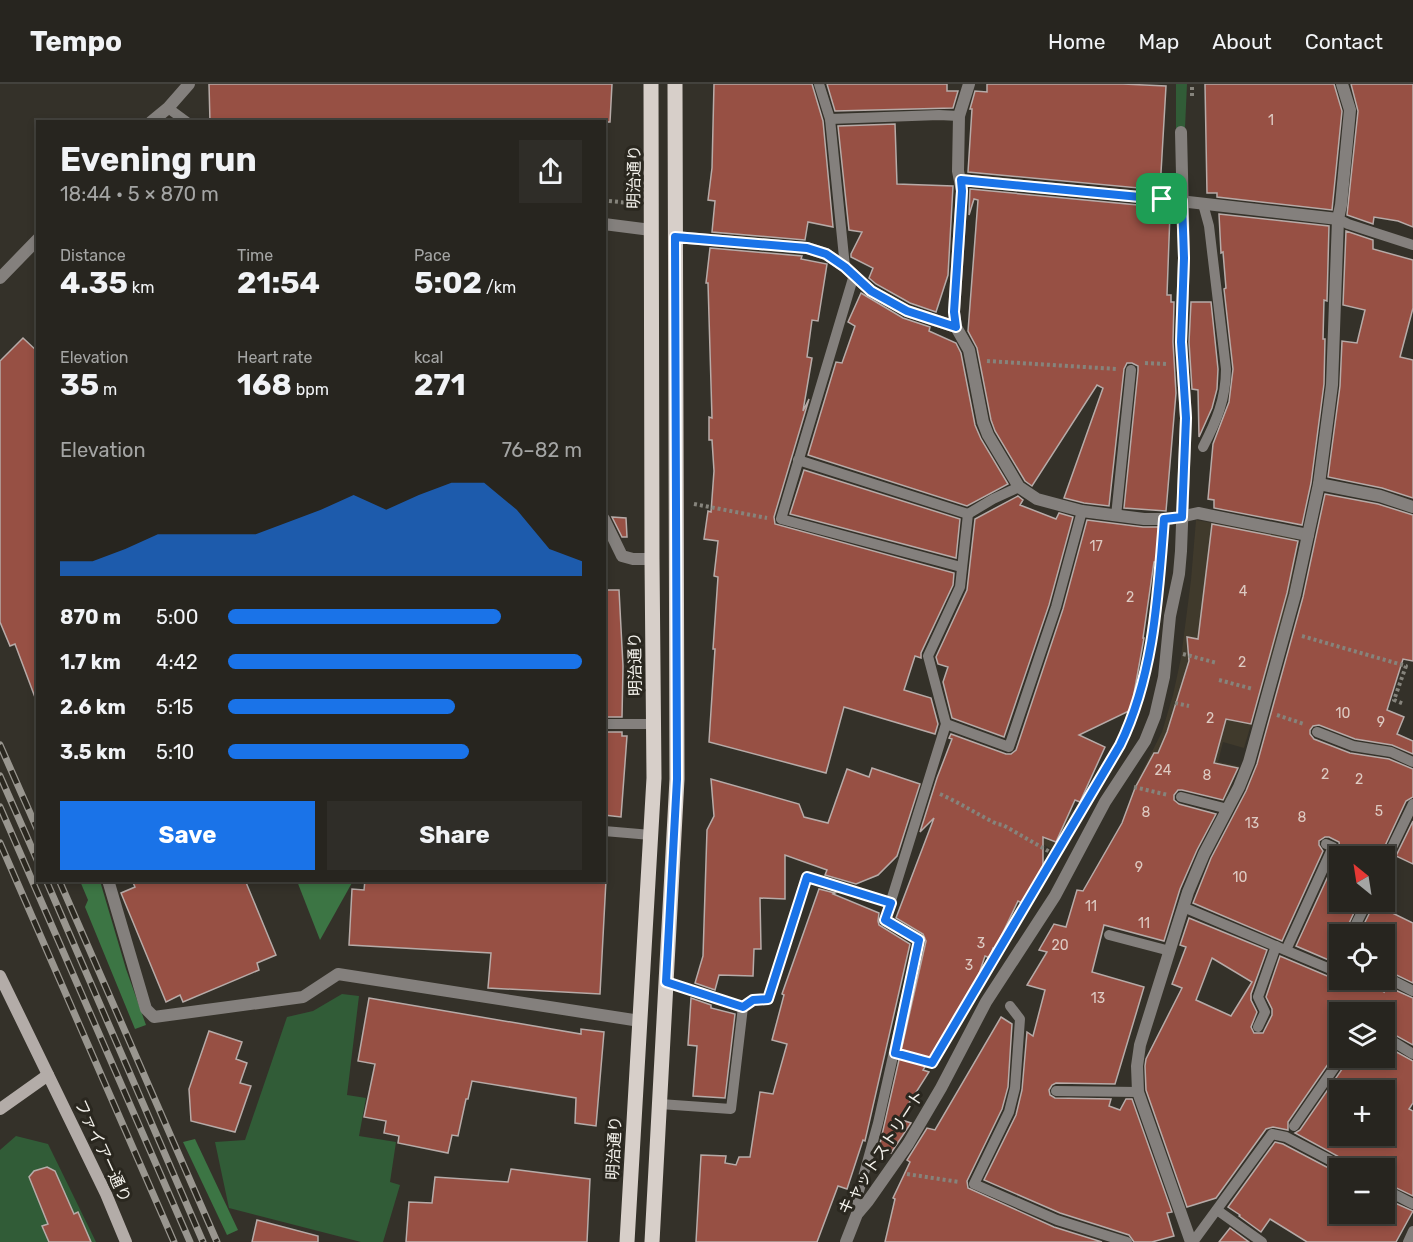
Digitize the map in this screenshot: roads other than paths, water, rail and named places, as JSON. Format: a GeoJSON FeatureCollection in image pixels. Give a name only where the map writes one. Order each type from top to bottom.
{"type":"FeatureCollection","features":[{"type":"Feature","properties":{"kind":"main road","name":"明治通り"},"geometry":{"type":"LineString","coordinates":[[627,1242],[651,835],[654,724],[651,84]]}},
{"type":"Feature","properties":{"kind":"main road"},"geometry":{"type":"LineString","coordinates":[[652,1242],[677,779],[675,84]]}},
{"type":"Feature","properties":{"kind":"street"},"geometry":{"type":"LineString","coordinates":[[153,120],[168,108],[189,84]]}},
{"type":"Feature","properties":{"kind":"street"},"geometry":{"type":"LineString","coordinates":[[969,84],[959,116],[958,171],[962,191],[954,312],[956,327],[969,350],[983,422],[1019,487],[1037,499],[1082,511],[1164,519],[1198,513],[1308,535]]}},
{"type":"Feature","properties":{"kind":"street"},"geometry":{"type":"LineString","coordinates":[[1192,1242],[1138,1092],[1137,1066],[1140,1045],[1183,906],[1204,854],[1245,774],[1286,631],[1319,484],[1332,385],[1338,219],[1350,110],[1342,84]]}},
{"type":"Feature","properties":{"kind":"street","name":"キャットストリート"},"geometry":{"type":"LineString","coordinates":[[846,1242],[857,1214],[868,1202],[927,1112],[986,1002],[1055,896],[1105,802],[1145,741],[1155,716],[1162,690],[1170,616],[1180,565],[1186,418],[1181,342],[1184,258],[1180,132]]}},
{"type":"Feature","properties":{"kind":"street"},"geometry":{"type":"LineString","coordinates":[[961,180],[1182,201],[1338,219]]}},
{"type":"Feature","properties":{"kind":"street"},"geometry":{"type":"LineString","coordinates":[[606,224],[651,230]]}},
{"type":"Feature","properties":{"kind":"street"},"geometry":{"type":"LineString","coordinates":[[675,237],[807,248],[826,254],[850,271],[871,291],[907,311],[956,327]]}},
{"type":"Feature","properties":{"kind":"street"},"geometry":{"type":"LineString","coordinates":[[0,278],[36,241]]}},
{"type":"Feature","properties":{"kind":"street"},"geometry":{"type":"LineString","coordinates":[[1319,484],[1380,496],[1413,507]]}},
{"type":"Feature","properties":{"kind":"street"},"geometry":{"type":"LineString","coordinates":[[606,523],[622,556],[633,559],[652,559]]}},
{"type":"Feature","properties":{"kind":"street"},"geometry":{"type":"LineString","coordinates":[[109,882],[146,1009],[154,1017],[303,997],[338,974],[640,1021]]}},
{"type":"Feature","properties":{"kind":"street","name":"ファイアー通り"},"geometry":{"type":"LineString","coordinates":[[0,976],[126,1242]]}},
{"type":"Feature","properties":{"kind":"street"},"geometry":{"type":"LineString","coordinates":[[0,1108],[48,1075]]}},
{"type":"Feature","properties":{"kind":"lane"},"geometry":{"type":"LineString","coordinates":[[819,84],[830,119],[850,271],[781,519],[961,567]]}},
{"type":"Feature","properties":{"kind":"lane"},"geometry":{"type":"LineString","coordinates":[[168,108],[184,120]]}},
{"type":"Feature","properties":{"kind":"lane"},"geometry":{"type":"LineString","coordinates":[[830,119],[959,116]]}},
{"type":"Feature","properties":{"kind":"lane"},"geometry":{"type":"LineString","coordinates":[[1203,204],[1209,226],[1214,281],[1220,310],[1226,387],[1222,404],[1203,447]]}},
{"type":"Feature","properties":{"kind":"lane"},"geometry":{"type":"LineString","coordinates":[[1338,219],[1413,245]]}},
{"type":"Feature","properties":{"kind":"lane"},"geometry":{"type":"LineString","coordinates":[[1116,516],[1131,370]]}},
{"type":"Feature","properties":{"kind":"lane"},"geometry":{"type":"LineString","coordinates":[[798,460],[969,514]]}},
{"type":"Feature","properties":{"kind":"lane"},"geometry":{"type":"LineString","coordinates":[[857,1214],[858,1195],[895,1053],[919,940],[885,920],[946,724],[928,656],[960,587],[969,514],[1019,487]]}},
{"type":"Feature","properties":{"kind":"lane"},"geometry":{"type":"LineString","coordinates":[[946,724],[1009,747],[1056,607],[1082,511]]}},
{"type":"Feature","properties":{"kind":"lane"},"geometry":{"type":"LineString","coordinates":[[606,724],[654,724]]}},
{"type":"Feature","properties":{"kind":"lane"},"geometry":{"type":"LineString","coordinates":[[1317,732],[1353,746],[1391,752],[1413,762]]}},
{"type":"Feature","properties":{"kind":"lane"},"geometry":{"type":"LineString","coordinates":[[1181,797],[1228,809]]}},
{"type":"Feature","properties":{"kind":"lane"},"geometry":{"type":"LineString","coordinates":[[1393,846],[1413,804]]}},
{"type":"Feature","properties":{"kind":"lane"},"geometry":{"type":"LineString","coordinates":[[606,831],[651,835]]}},
{"type":"Feature","properties":{"kind":"lane"},"geometry":{"type":"LineString","coordinates":[[1258,1027],[1265,1012],[1258,997],[1333,847],[1326,844]]}},
{"type":"Feature","properties":{"kind":"lane"},"geometry":{"type":"LineString","coordinates":[[660,1104],[731,1109],[743,1007],[753,1000],[768,999],[807,877],[891,903]]}},
{"type":"Feature","properties":{"kind":"lane"},"geometry":{"type":"LineString","coordinates":[[1183,906],[1329,968]]}},
{"type":"Feature","properties":{"kind":"lane"},"geometry":{"type":"LineString","coordinates":[[1110,934],[1170,951]]}},
{"type":"Feature","properties":{"kind":"lane"},"geometry":{"type":"LineString","coordinates":[[666,982],[743,1007]]}},
{"type":"Feature","properties":{"kind":"lane"},"geometry":{"type":"LineString","coordinates":[[1395,982],[1413,991]]}},
{"type":"Feature","properties":{"kind":"lane"},"geometry":{"type":"LineString","coordinates":[[1010,1006],[1020,1018],[1015,1088],[1009,1112],[974,1184],[1057,1220],[1127,1242]]}},
{"type":"Feature","properties":{"kind":"lane"},"geometry":{"type":"LineString","coordinates":[[1395,1043],[1413,1054]]}},
{"type":"Feature","properties":{"kind":"lane"},"geometry":{"type":"LineString","coordinates":[[1294,1126],[1334,1068]]}},
{"type":"Feature","properties":{"kind":"lane"},"geometry":{"type":"LineString","coordinates":[[1056,1090],[1138,1092]]}},
{"type":"Feature","properties":{"kind":"lane"},"geometry":{"type":"LineString","coordinates":[[1192,1242],[1272,1134],[1286,1137],[1329,1160]]}},
{"type":"Feature","properties":{"kind":"lane"},"geometry":{"type":"LineString","coordinates":[[1395,1195],[1413,1204]]}},
{"type":"Feature","properties":{"kind":"lane"},"geometry":{"type":"LineString","coordinates":[[1216,1210],[1262,1242]]}},
{"type":"Feature","properties":{"kind":"lane"},"geometry":{"type":"LineString","coordinates":[[1408,1242],[1413,1231]]}},
{"type":"Feature","properties":{"kind":"railway"},"geometry":{"type":"LineString","coordinates":[[0,745],[36,826]]}},
{"type":"Feature","properties":{"kind":"railway"},"geometry":{"type":"LineString","coordinates":[[0,776],[36,857]]}},
{"type":"Feature","properties":{"kind":"railway"},"geometry":{"type":"LineString","coordinates":[[0,807],[190,1242]]}},
{"type":"Feature","properties":{"kind":"railway"},"geometry":{"type":"LineString","coordinates":[[0,843],[174,1242]]}},
{"type":"Feature","properties":{"kind":"railway"},"geometry":{"type":"LineString","coordinates":[[47,882],[203,1242]]}},
{"type":"Feature","properties":{"kind":"railway"},"geometry":{"type":"LineString","coordinates":[[60,882],[217,1242]]}}]}
